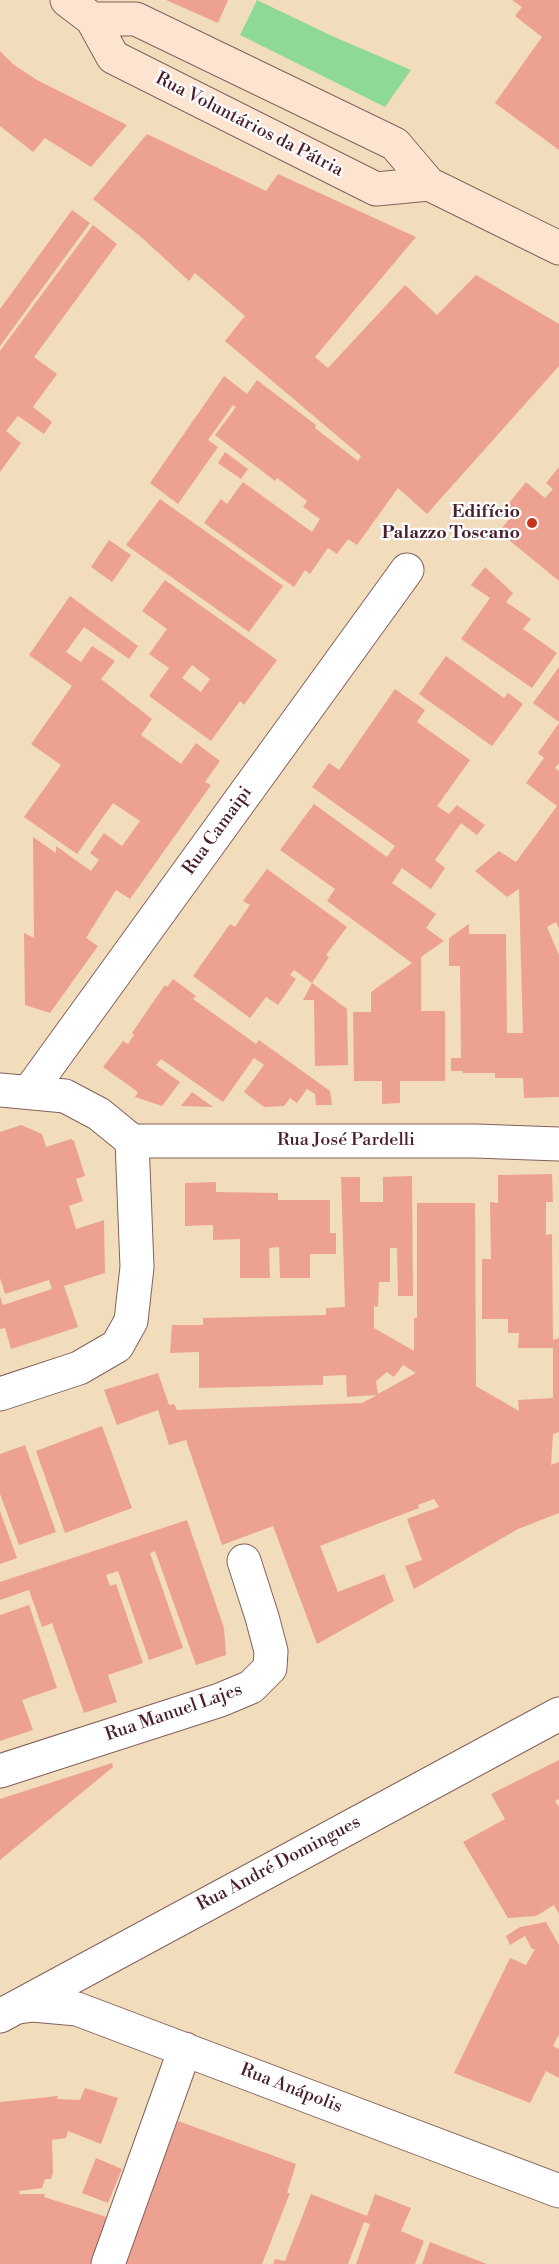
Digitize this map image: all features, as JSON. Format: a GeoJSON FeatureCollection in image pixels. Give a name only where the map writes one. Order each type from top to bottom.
{"type":"FeatureCollection","features":[{"type":"Feature","properties":{"kind":"main road","name":"Rua Voluntários da Pátria"},"geometry":{"type":"LineString","coordinates":[[80,9],[113,57],[376,189],[429,184]]}},
{"type":"Feature","properties":{"kind":"main road","name":"Rua Voluntários da Pátria"},"geometry":{"type":"LineString","coordinates":[[80,9],[136,19],[395,144],[429,184],[559,248]]}},
{"type":"Feature","properties":{"kind":"street","name":"Rua Camaipi"},"geometry":{"type":"LineString","coordinates":[[14,1091],[408,570]]}},
{"type":"Feature","properties":{"kind":"street"},"geometry":{"type":"LineString","coordinates":[[0,1394],[79,1368],[117,1346],[131,1322],[137,1267],[132,1141],[99,1114],[65,1096],[14,1091]]}},
{"type":"Feature","properties":{"kind":"street","name":"Rua José Pardelli"},"geometry":{"type":"LineString","coordinates":[[132,1141],[475,1141],[559,1144]]}},
{"type":"Feature","properties":{"kind":"street","name":"Rua Manuel Lajes"},"geometry":{"type":"LineString","coordinates":[[0,1771],[220,1700],[251,1687],[270,1668],[271,1652],[244,1561]]}},
{"type":"Feature","properties":{"kind":"street","name":"Rua André Domingues"},"geometry":{"type":"LineString","coordinates":[[6,2011],[559,1714]]}},
{"type":"Feature","properties":{"kind":"street","name":"Rua Anápolis"},"geometry":{"type":"LineString","coordinates":[[6,2011],[33,2005],[77,2008],[559,2191]]}},
{"type":"Feature","properties":{"kind":"street"},"geometry":{"type":"LineString","coordinates":[[108,2264],[185,2049]]}},
{"type":"Feature","properties":{"kind":"green space"},"geometry":{"type":"Polygon","coordinates":[[[257,0],[411,70],[385,107],[240,35],[257,0]]]}},
{"type":"Feature","properties":{"kind":"building"},"geometry":{"type":"Polygon","coordinates":[[[166,0],[228,0],[218,23],[166,0]]]}},
{"type":"Feature","properties":{"kind":"building"},"geometry":{"type":"Polygon","coordinates":[[[512,0],[559,0],[559,150],[495,103],[542,37],[515,16],[522,7],[512,0]]]}},
{"type":"Feature","properties":{"kind":"building"},"geometry":{"type":"Polygon","coordinates":[[[0,51],[14,65],[37,80],[127,125],[91,167],[45,138],[33,152],[0,126],[0,51]]]}},
{"type":"Feature","properties":{"kind":"building"},"geometry":{"type":"Polygon","coordinates":[[[147,134],[266,191],[278,174],[416,237],[315,357],[328,368],[405,285],[437,315],[476,275],[559,324],[559,366],[427,514],[398,488],[357,545],[348,539],[337,554],[328,548],[310,574],[305,570],[294,587],[204,523],[221,499],[227,504],[243,482],[312,532],[320,519],[303,507],[307,501],[277,478],[275,481],[215,435],[236,407],[233,405],[208,440],[218,447],[178,504],[150,483],[224,376],[247,394],[257,380],[316,425],[315,428],[358,461],[361,456],[225,341],[245,316],[195,273],[189,281],[141,237],[93,199],[147,134]]]}},
{"type":"Feature","properties":{"kind":"building"},"geometry":{"type":"Polygon","coordinates":[[[72,210],[90,223],[0,346],[0,309],[72,210]]]}},
{"type":"Feature","properties":{"kind":"building"},"geometry":{"type":"Polygon","coordinates":[[[93,225],[117,244],[34,357],[57,374],[33,407],[52,422],[44,434],[18,416],[6,431],[21,443],[0,472],[0,351],[93,225]]]}},
{"type":"Feature","properties":{"kind":"building"},"geometry":{"type":"Polygon","coordinates":[[[225,452],[248,469],[241,479],[218,463],[225,452]]]}},
{"type":"Feature","properties":{"kind":"building","name":"Edifício Palazzo Toscano"},"geometry":{"type":"Polygon","coordinates":[[[559,467],[559,581],[499,532],[513,514],[505,508],[526,482],[545,498],[553,489],[546,483],[559,467]]]}},
{"type":"Feature","properties":{"kind":"building"},"geometry":{"type":"Polygon","coordinates":[[[160,499],[283,586],[249,632],[126,545],[160,499]]]}},
{"type":"Feature","properties":{"kind":"building"},"geometry":{"type":"Polygon","coordinates":[[[109,540],[131,555],[112,582],[91,567],[109,540]]]}},
{"type":"Feature","properties":{"kind":"building"},"geometry":{"type":"Polygon","coordinates":[[[485,567],[513,593],[506,602],[531,619],[523,629],[557,653],[532,688],[461,639],[490,598],[471,585],[485,567]]]}},
{"type":"Feature","properties":{"kind":"building"},"geometry":{"type":"Polygon","coordinates":[[[165,580],[277,660],[244,705],[240,701],[211,741],[149,696],[169,668],[149,654],[167,629],[142,611],[165,580]],[[192,665],[182,678],[201,692],[210,679],[192,665]]]}},
{"type":"Feature","properties":{"kind":"building"},"geometry":{"type":"Polygon","coordinates":[[[70,596],[138,646],[129,659],[84,627],[66,652],[81,662],[92,646],[115,661],[101,679],[152,719],[141,735],[181,764],[196,743],[220,761],[205,782],[211,785],[130,899],[116,890],[86,938],[98,946],[50,1013],[25,1005],[24,933],[34,938],[33,837],[56,853],[56,846],[91,871],[99,860],[90,853],[104,833],[122,846],[140,821],[113,803],[77,854],[24,817],[61,765],[31,744],[72,686],[29,655],[70,596]]]}},
{"type":"Feature","properties":{"kind":"building"},"geometry":{"type":"Polygon","coordinates":[[[446,656],[504,698],[508,693],[523,704],[492,746],[419,694],[446,656]]]}},
{"type":"Feature","properties":{"kind":"building"},"geometry":{"type":"Polygon","coordinates":[[[559,667],[559,722],[533,703],[559,667]]]}},
{"type":"Feature","properties":{"kind":"building"},"geometry":{"type":"Polygon","coordinates":[[[395,689],[425,710],[417,722],[470,760],[437,806],[449,814],[457,805],[485,825],[477,835],[461,823],[435,860],[445,868],[431,889],[402,868],[392,883],[436,914],[426,928],[444,941],[421,957],[421,1011],[445,1011],[445,1081],[400,1081],[400,1103],[382,1104],[382,1081],[354,1081],[353,1012],[371,1012],[371,992],[412,963],[327,901],[335,889],[280,850],[314,804],[387,857],[395,846],[312,787],[329,763],[339,770],[395,689]]]}},
{"type":"Feature","properties":{"kind":"building"},"geometry":{"type":"Polygon","coordinates":[[[559,723],[559,763],[555,768],[559,771],[559,929],[556,922],[547,927],[559,955],[559,1097],[524,1098],[523,1078],[495,1078],[495,1073],[451,1071],[451,1058],[461,1058],[460,966],[449,966],[449,938],[469,924],[469,934],[506,934],[507,1033],[523,1033],[519,889],[507,897],[475,871],[499,851],[516,862],[557,806],[526,783],[544,758],[538,753],[559,723]]]}},
{"type":"Feature","properties":{"kind":"building"},"geometry":{"type":"Polygon","coordinates":[[[267,869],[347,927],[326,955],[329,957],[312,983],[294,970],[290,975],[296,979],[278,1005],[266,997],[250,1018],[193,976],[230,924],[235,927],[250,905],[243,901],[267,869]]]}},
{"type":"Feature","properties":{"kind":"building"},"geometry":{"type":"Polygon","coordinates":[[[173,979],[196,996],[193,999],[256,1044],[259,1040],[330,1091],[332,1105],[316,1105],[315,1094],[307,1089],[297,1103],[290,1098],[284,1106],[264,1107],[244,1092],[264,1065],[254,1058],[223,1102],[161,1059],[156,1065],[180,1082],[162,1106],[135,1097],[138,1092],[103,1067],[123,1041],[128,1044],[134,1035],[132,1033],[149,1008],[165,985],[167,987],[173,979]]]}},
{"type":"Feature","properties":{"kind":"building"},"geometry":{"type":"Polygon","coordinates":[[[312,983],[347,1009],[348,1065],[315,1066],[314,1000],[303,1000],[312,983]]]}},
{"type":"Feature","properties":{"kind":"building"},"geometry":{"type":"Polygon","coordinates":[[[192,1092],[213,1107],[181,1106],[192,1092]]]}},
{"type":"Feature","properties":{"kind":"building"},"geometry":{"type":"Polygon","coordinates":[[[21,1125],[42,1134],[46,1147],[71,1139],[74,1141],[85,1176],[76,1179],[83,1201],[69,1206],[76,1229],[104,1220],[105,1273],[64,1286],[78,1327],[11,1349],[5,1328],[0,1329],[0,1296],[3,1305],[52,1289],[49,1280],[5,1294],[0,1278],[0,1132],[21,1125]]]}},
{"type":"Feature","properties":{"kind":"building"},"geometry":{"type":"Polygon","coordinates":[[[552,1174],[553,1202],[546,1202],[546,1235],[552,1234],[553,1340],[559,1338],[559,1432],[553,1434],[551,1465],[559,1462],[559,1513],[518,1529],[414,1589],[405,1566],[422,1560],[407,1519],[439,1507],[434,1499],[418,1505],[419,1508],[320,1546],[338,1592],[384,1574],[394,1601],[317,1644],[273,1526],[222,1545],[186,1440],[169,1445],[158,1410],[117,1425],[104,1390],[158,1373],[169,1405],[174,1404],[177,1410],[362,1403],[377,1395],[347,1397],[346,1375],[323,1376],[323,1385],[199,1388],[199,1352],[170,1353],[172,1325],[203,1325],[203,1318],[326,1315],[326,1308],[345,1307],[341,1177],[360,1177],[360,1202],[383,1202],[383,1177],[412,1176],[413,1296],[398,1296],[397,1248],[390,1248],[390,1282],[379,1282],[378,1307],[374,1306],[374,1328],[414,1351],[414,1318],[417,1318],[417,1203],[475,1203],[476,1386],[519,1411],[518,1400],[553,1398],[553,1348],[518,1348],[519,1333],[508,1333],[508,1319],[482,1319],[482,1259],[491,1259],[490,1202],[498,1203],[498,1175],[552,1174]],[[403,1365],[394,1377],[387,1372],[376,1381],[378,1394],[416,1373],[403,1365]]]}},
{"type":"Feature","properties":{"kind":"building"},"geometry":{"type":"Polygon","coordinates":[[[216,1182],[216,1192],[278,1193],[278,1200],[330,1200],[330,1233],[336,1233],[336,1254],[310,1254],[310,1278],[280,1278],[279,1247],[269,1248],[270,1278],[240,1278],[240,1239],[213,1240],[213,1225],[185,1226],[185,1183],[216,1182]]]}},
{"type":"Feature","properties":{"kind":"building"},"geometry":{"type":"Polygon","coordinates":[[[102,1426],[132,1508],[65,1533],[36,1451],[102,1426]]]}},
{"type":"Feature","properties":{"kind":"building"},"geometry":{"type":"Polygon","coordinates":[[[25,1445],[56,1532],[19,1545],[0,1494],[0,1454],[25,1445]]]}},
{"type":"Feature","properties":{"kind":"building"},"geometry":{"type":"Polygon","coordinates":[[[0,1511],[17,1558],[0,1564],[0,1511]]]}},
{"type":"Feature","properties":{"kind":"building"},"geometry":{"type":"Polygon","coordinates":[[[187,1520],[224,1628],[226,1655],[196,1665],[155,1551],[150,1553],[183,1648],[149,1660],[118,1571],[106,1575],[110,1586],[116,1584],[143,1663],[108,1675],[117,1702],[84,1713],[52,1623],[42,1627],[29,1590],[0,1600],[0,1582],[187,1520]]]}},
{"type":"Feature","properties":{"kind":"building"},"geometry":{"type":"Polygon","coordinates":[[[29,1605],[57,1688],[22,1700],[33,1730],[0,1741],[0,1615],[29,1605]]]}},
{"type":"Feature","properties":{"kind":"building"},"geometry":{"type":"Polygon","coordinates":[[[559,1760],[559,1799],[555,1801],[559,1807],[559,1914],[554,1905],[536,1916],[508,1918],[463,1842],[505,1819],[491,1794],[559,1760]]]}},
{"type":"Feature","properties":{"kind":"building"},"geometry":{"type":"Polygon","coordinates":[[[112,1763],[113,1767],[0,1860],[0,1799],[112,1763]]]}},
{"type":"Feature","properties":{"kind":"building"},"geometry":{"type":"Polygon","coordinates":[[[546,1922],[559,1945],[559,2034],[553,2046],[559,2049],[559,2078],[546,2071],[530,2103],[454,2073],[510,1958],[526,1965],[535,1949],[532,1949],[525,1936],[510,1945],[506,1936],[520,1927],[546,1922]]]}},
{"type":"Feature","properties":{"kind":"building"},"geometry":{"type":"Polygon","coordinates":[[[85,2088],[118,2098],[101,2144],[68,2131],[66,2138],[52,2140],[53,2173],[51,2179],[45,2179],[42,2188],[19,2191],[20,2194],[45,2194],[44,2197],[113,2219],[96,2264],[0,2264],[0,2102],[58,2096],[57,2099],[80,2100],[85,2088]]]}},
{"type":"Feature","properties":{"kind":"building"},"geometry":{"type":"Polygon","coordinates":[[[178,2121],[296,2164],[287,2193],[290,2193],[262,2264],[124,2264],[178,2121]]]}},
{"type":"Feature","properties":{"kind":"building"},"geometry":{"type":"Polygon","coordinates":[[[96,2158],[122,2169],[108,2203],[82,2193],[96,2158]]]}},
{"type":"Feature","properties":{"kind":"building"},"geometry":{"type":"Polygon","coordinates":[[[311,2194],[367,2216],[375,2194],[411,2208],[401,2231],[424,2241],[415,2264],[356,2264],[370,2224],[364,2222],[348,2264],[273,2264],[275,2259],[285,2261],[311,2194]]]}},
{"type":"Feature","properties":{"kind":"building"},"geometry":{"type":"Polygon","coordinates":[[[430,2242],[487,2264],[422,2264],[430,2242]]]}},
{"type":"Feature","properties":{"kind":"place","name":"Edifício Palazzo Toscano"},"geometry":{"type":"Point","coordinates":[532,523]}}]}
